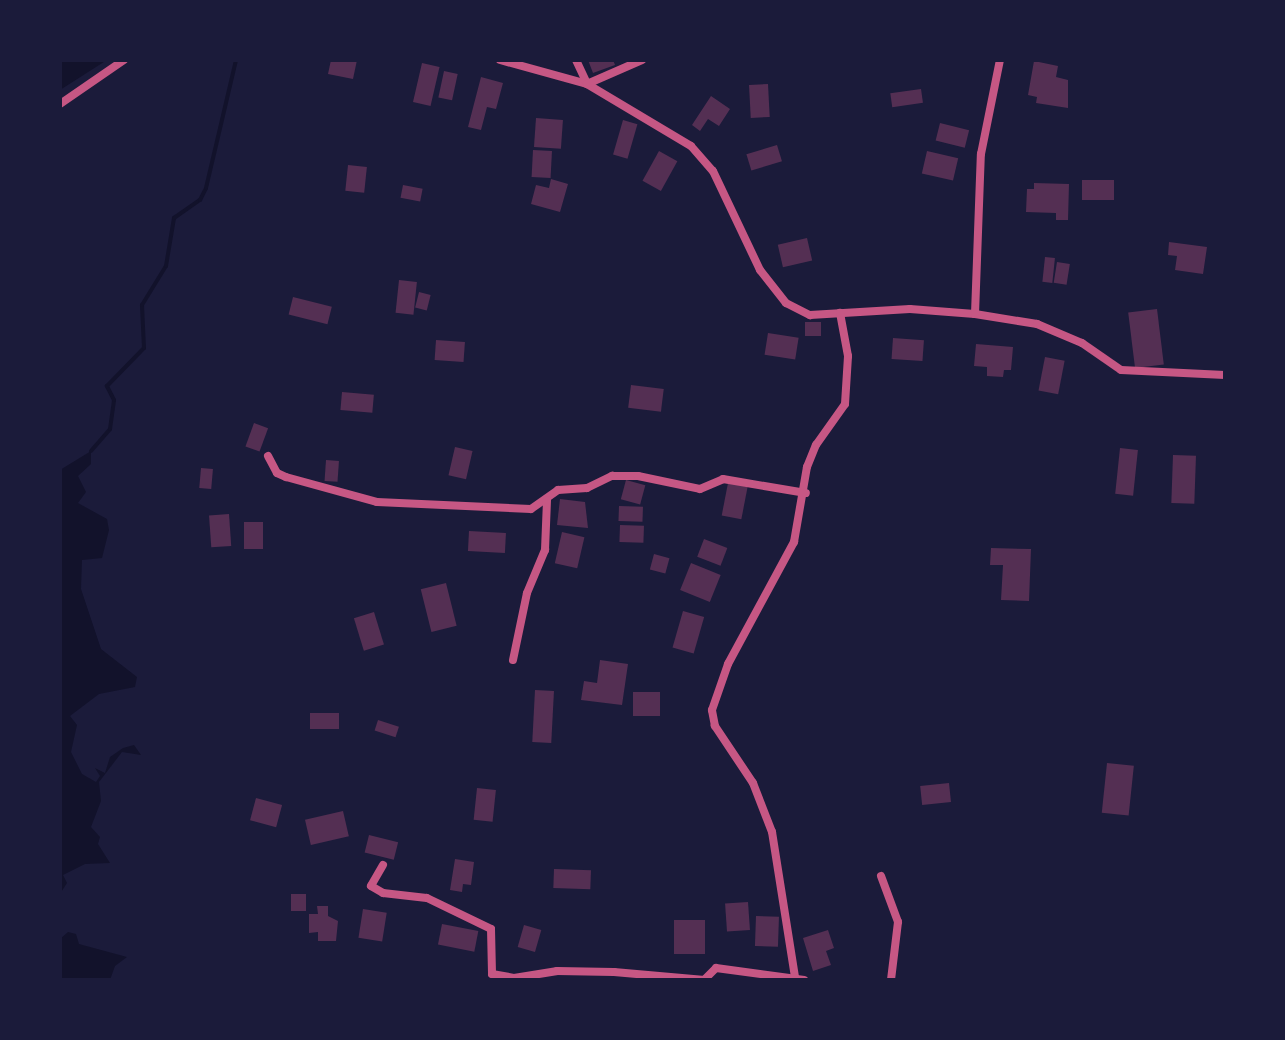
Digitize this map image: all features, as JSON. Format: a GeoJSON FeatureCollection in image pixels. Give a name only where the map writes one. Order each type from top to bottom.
{"type":"FeatureCollection","features":[{"type":"Feature","properties":{"kind":"street"},"geometry":{"type":"LineString","coordinates":[[60,104],[124,60]]}},
{"type":"Feature","properties":{"kind":"street"},"geometry":{"type":"LineString","coordinates":[[500,60],[587,84],[691,146],[713,171],[760,270],[786,303],[810,315],[910,309],[975,314],[1037,324],[1082,343],[1121,370],[1225,375]]}},
{"type":"Feature","properties":{"kind":"street"},"geometry":{"type":"LineString","coordinates":[[576,60],[587,84]]}},
{"type":"Feature","properties":{"kind":"street"},"geometry":{"type":"LineString","coordinates":[[587,84],[642,60]]}},
{"type":"Feature","properties":{"kind":"street"},"geometry":{"type":"LineString","coordinates":[[975,314],[981,154],[1000,60]]}},
{"type":"Feature","properties":{"kind":"street"},"geometry":{"type":"LineString","coordinates":[[383,865],[371,886],[383,893],[427,898],[491,929],[492,974],[514,978],[557,971],[614,972],[704,980],[716,968],[800,978],[772,832],[753,783],[715,726],[712,710],[728,664],[794,542],[806,493],[807,467],[816,445],[845,404],[848,356],[840,313]]}},
{"type":"Feature","properties":{"kind":"street"},"geometry":{"type":"LineString","coordinates":[[268,456],[277,473],[286,477],[377,502],[531,509],[558,490],[587,488],[612,476],[638,476],[700,489],[723,479],[806,493]]}},
{"type":"Feature","properties":{"kind":"street"},"geometry":{"type":"LineString","coordinates":[[513,660],[527,593],[545,550],[547,500]]}},
{"type":"Feature","properties":{"kind":"street"},"geometry":{"type":"LineString","coordinates":[[881,876],[898,922],[891,980]]}},
{"type":"Feature","properties":{"kind":"shaded area"},"geometry":{"type":"Polygon","coordinates":[[[61,60],[107,60],[60,90],[61,60]]]}},
{"type":"Feature","properties":{"kind":"shaded area"},"geometry":{"type":"Polygon","coordinates":[[[91,451],[91,464],[78,476],[86,492],[78,503],[107,519],[109,530],[102,558],[82,560],[81,589],[101,649],[137,677],[135,687],[99,694],[70,716],[77,725],[71,752],[82,774],[96,782],[100,776],[95,768],[105,773],[110,757],[123,748],[134,745],[141,755],[122,752],[99,782],[101,801],[91,827],[100,837],[98,844],[110,863],[85,864],[63,875],[67,883],[60,894],[60,470],[91,451]]]}},
{"type":"Feature","properties":{"kind":"shaded area"},"geometry":{"type":"Polygon","coordinates":[[[68,932],[76,934],[79,944],[127,957],[115,966],[110,980],[60,980],[60,939],[68,932]]]}},
{"type":"Feature","properties":{"kind":"building"},"geometry":{"type":"Polygon","coordinates":[[[331,60],[357,60],[353,79],[328,74],[331,60]]]}},
{"type":"Feature","properties":{"kind":"building"},"geometry":{"type":"Polygon","coordinates":[[[588,60],[613,60],[615,65],[593,73],[588,60]]]}},
{"type":"Feature","properties":{"kind":"building"},"geometry":{"type":"Polygon","coordinates":[[[1034,61],[1058,66],[1056,77],[1068,80],[1068,108],[1036,103],[1037,97],[1028,95],[1034,61]]]}},
{"type":"Feature","properties":{"kind":"building"},"geometry":{"type":"Polygon","coordinates":[[[422,63],[440,67],[431,106],[413,102],[422,63]]]}},
{"type":"Feature","properties":{"kind":"building"},"geometry":{"type":"Polygon","coordinates":[[[444,71],[458,74],[452,100],[438,97],[444,71]]]}},
{"type":"Feature","properties":{"kind":"building"},"geometry":{"type":"Polygon","coordinates":[[[481,77],[503,83],[496,109],[487,107],[481,130],[468,127],[481,77]]]}},
{"type":"Feature","properties":{"kind":"building"},"geometry":{"type":"Polygon","coordinates":[[[768,84],[770,117],[751,118],[749,85],[768,84]]]}},
{"type":"Feature","properties":{"kind":"building"},"geometry":{"type":"Polygon","coordinates":[[[921,89],[923,103],[892,107],[890,93],[921,89]]]}},
{"type":"Feature","properties":{"kind":"building"},"geometry":{"type":"Polygon","coordinates":[[[711,96],[730,109],[719,126],[708,119],[700,131],[692,125],[711,96]]]}},
{"type":"Feature","properties":{"kind":"building"},"geometry":{"type":"Polygon","coordinates":[[[536,118],[563,120],[561,149],[534,147],[536,118]]]}},
{"type":"Feature","properties":{"kind":"building"},"geometry":{"type":"Polygon","coordinates":[[[623,120],[637,124],[627,159],[613,155],[623,120]]]}},
{"type":"Feature","properties":{"kind":"building"},"geometry":{"type":"Polygon","coordinates":[[[940,123],[969,130],[965,148],[936,140],[940,123]]]}},
{"type":"Feature","properties":{"kind":"building"},"geometry":{"type":"Polygon","coordinates":[[[777,145],[782,161],[751,171],[746,154],[777,145]]]}},
{"type":"Feature","properties":{"kind":"building"},"geometry":{"type":"Polygon","coordinates":[[[533,150],[552,151],[551,178],[532,177],[533,150]]]}},
{"type":"Feature","properties":{"kind":"building"},"geometry":{"type":"Polygon","coordinates":[[[659,151],[677,161],[661,191],[643,181],[659,151]]]}},
{"type":"Feature","properties":{"kind":"building"},"geometry":{"type":"Polygon","coordinates":[[[927,151],[958,158],[953,181],[922,173],[927,151]]]}},
{"type":"Feature","properties":{"kind":"building"},"geometry":{"type":"Polygon","coordinates":[[[348,165],[367,167],[364,193],[345,191],[348,165]]]}},
{"type":"Feature","properties":{"kind":"building"},"geometry":{"type":"Polygon","coordinates":[[[551,179],[568,184],[560,212],[531,204],[536,185],[549,188],[551,179]]]}},
{"type":"Feature","properties":{"kind":"building"},"geometry":{"type":"Polygon","coordinates":[[[1082,180],[1114,180],[1114,200],[1082,200],[1082,180]]]}},
{"type":"Feature","properties":{"kind":"building"},"geometry":{"type":"Polygon","coordinates":[[[1034,183],[1069,184],[1068,220],[1056,220],[1056,213],[1026,212],[1027,189],[1034,189],[1034,183]]]}},
{"type":"Feature","properties":{"kind":"building"},"geometry":{"type":"Polygon","coordinates":[[[403,185],[423,189],[420,202],[401,198],[403,185]]]}},
{"type":"Feature","properties":{"kind":"building"},"geometry":{"type":"Polygon","coordinates":[[[807,238],[812,260],[783,267],[778,245],[807,238]]]}},
{"type":"Feature","properties":{"kind":"building"},"geometry":{"type":"Polygon","coordinates":[[[1169,242],[1207,247],[1203,274],[1175,270],[1177,256],[1168,255],[1169,242]]]}},
{"type":"Feature","properties":{"kind":"building"},"geometry":{"type":"Polygon","coordinates":[[[1045,257],[1055,258],[1052,283],[1042,282],[1045,257]]]}},
{"type":"Feature","properties":{"kind":"building"},"geometry":{"type":"Polygon","coordinates":[[[1057,262],[1070,264],[1067,285],[1054,283],[1057,262]]]}},
{"type":"Feature","properties":{"kind":"building"},"geometry":{"type":"Polygon","coordinates":[[[399,280],[417,282],[413,315],[396,313],[399,280]]]}},
{"type":"Feature","properties":{"kind":"building"},"geometry":{"type":"Polygon","coordinates":[[[419,292],[431,295],[427,310],[415,308],[419,292]]]}},
{"type":"Feature","properties":{"kind":"building"},"geometry":{"type":"Polygon","coordinates":[[[293,297],[332,307],[327,324],[289,314],[293,297]]]}},
{"type":"Feature","properties":{"kind":"building"},"geometry":{"type":"Polygon","coordinates":[[[1157,309],[1164,365],[1135,368],[1128,313],[1157,309]]]}},
{"type":"Feature","properties":{"kind":"building"},"geometry":{"type":"Polygon","coordinates":[[[805,322],[821,322],[821,336],[805,336],[805,322]]]}},
{"type":"Feature","properties":{"kind":"building"},"geometry":{"type":"Polygon","coordinates":[[[768,333],[799,338],[795,360],[765,355],[768,333]]]}},
{"type":"Feature","properties":{"kind":"building"},"geometry":{"type":"Polygon","coordinates":[[[893,338],[924,340],[922,361],[892,359],[893,338]]]}},
{"type":"Feature","properties":{"kind":"building"},"geometry":{"type":"Polygon","coordinates":[[[436,340],[465,342],[464,362],[435,360],[436,340]]]}},
{"type":"Feature","properties":{"kind":"building"},"geometry":{"type":"Polygon","coordinates":[[[976,344],[1013,347],[1011,370],[1004,370],[1003,377],[987,376],[987,367],[974,366],[976,344]]]}},
{"type":"Feature","properties":{"kind":"building"},"geometry":{"type":"Polygon","coordinates":[[[1045,357],[1065,361],[1058,394],[1039,390],[1045,357]]]}},
{"type":"Feature","properties":{"kind":"building"},"geometry":{"type":"Polygon","coordinates":[[[631,385],[664,389],[661,412],[628,408],[631,385]]]}},
{"type":"Feature","properties":{"kind":"building"},"geometry":{"type":"Polygon","coordinates":[[[342,392],[374,395],[372,413],[340,410],[342,392]]]}},
{"type":"Feature","properties":{"kind":"building"},"geometry":{"type":"Polygon","coordinates":[[[254,423],[268,428],[260,452],[245,446],[254,423]]]}},
{"type":"Feature","properties":{"kind":"building"},"geometry":{"type":"Polygon","coordinates":[[[455,447],[473,451],[466,479],[448,475],[455,447]]]}},
{"type":"Feature","properties":{"kind":"building"},"geometry":{"type":"Polygon","coordinates":[[[1120,448],[1138,450],[1133,496],[1115,494],[1120,448]]]}},
{"type":"Feature","properties":{"kind":"building"},"geometry":{"type":"Polygon","coordinates":[[[1173,455],[1196,456],[1194,504],[1171,503],[1173,455]]]}},
{"type":"Feature","properties":{"kind":"building"},"geometry":{"type":"Polygon","coordinates":[[[326,460],[339,461],[338,482],[325,481],[326,460]]]}},
{"type":"Feature","properties":{"kind":"building"},"geometry":{"type":"Polygon","coordinates":[[[201,468],[213,469],[211,489],[199,488],[201,468]]]}},
{"type":"Feature","properties":{"kind":"building"},"geometry":{"type":"Polygon","coordinates":[[[626,480],[645,485],[640,504],[621,499],[626,480]]]}},
{"type":"Feature","properties":{"kind":"building"},"geometry":{"type":"Polygon","coordinates":[[[728,483],[748,487],[741,519],[722,515],[728,483]]]}},
{"type":"Feature","properties":{"kind":"building"},"geometry":{"type":"Polygon","coordinates":[[[560,499],[585,502],[588,528],[557,525],[560,499]]]}},
{"type":"Feature","properties":{"kind":"building"},"geometry":{"type":"Polygon","coordinates":[[[619,506],[643,507],[642,522],[618,521],[619,506]]]}},
{"type":"Feature","properties":{"kind":"building"},"geometry":{"type":"Polygon","coordinates":[[[229,514],[231,546],[211,547],[209,515],[229,514]]]}},
{"type":"Feature","properties":{"kind":"building"},"geometry":{"type":"Polygon","coordinates":[[[244,522],[263,522],[263,549],[244,549],[244,522]]]}},
{"type":"Feature","properties":{"kind":"building"},"geometry":{"type":"Polygon","coordinates":[[[620,525],[644,526],[643,543],[619,542],[620,525]]]}},
{"type":"Feature","properties":{"kind":"building"},"geometry":{"type":"Polygon","coordinates":[[[469,531],[506,533],[505,553],[468,551],[469,531]]]}},
{"type":"Feature","properties":{"kind":"building"},"geometry":{"type":"Polygon","coordinates":[[[562,532],[584,537],[577,568],[555,563],[562,532]]]}},
{"type":"Feature","properties":{"kind":"building"},"geometry":{"type":"Polygon","coordinates":[[[704,539],[727,548],[721,566],[697,557],[704,539]]]}},
{"type":"Feature","properties":{"kind":"building"},"geometry":{"type":"Polygon","coordinates":[[[991,548],[1031,549],[1029,601],[1001,600],[1003,565],[990,565],[991,548]]]}},
{"type":"Feature","properties":{"kind":"building"},"geometry":{"type":"Polygon","coordinates":[[[654,554],[669,558],[665,574],[650,569],[654,554]]]}},
{"type":"Feature","properties":{"kind":"building"},"geometry":{"type":"Polygon","coordinates":[[[691,563],[721,575],[710,602],[680,590],[691,563]]]}},
{"type":"Feature","properties":{"kind":"building"},"geometry":{"type":"Polygon","coordinates":[[[446,583],[457,626],[431,632],[421,589],[446,583]]]}},
{"type":"Feature","properties":{"kind":"building"},"geometry":{"type":"Polygon","coordinates":[[[683,611],[704,617],[694,654],[673,648],[683,611]]]}},
{"type":"Feature","properties":{"kind":"building"},"geometry":{"type":"Polygon","coordinates":[[[374,612],[384,645],[364,651],[354,618],[374,612]]]}},
{"type":"Feature","properties":{"kind":"building"},"geometry":{"type":"Polygon","coordinates":[[[600,660],[628,664],[622,705],[581,700],[584,681],[597,683],[600,660]]]}},
{"type":"Feature","properties":{"kind":"building"},"geometry":{"type":"Polygon","coordinates":[[[535,690],[554,691],[551,743],[532,742],[535,690]]]}},
{"type":"Feature","properties":{"kind":"building"},"geometry":{"type":"Polygon","coordinates":[[[633,692],[660,692],[660,716],[633,716],[633,692]]]}},
{"type":"Feature","properties":{"kind":"building"},"geometry":{"type":"Polygon","coordinates":[[[310,713],[339,713],[339,729],[310,729],[310,713]]]}},
{"type":"Feature","properties":{"kind":"building"},"geometry":{"type":"Polygon","coordinates":[[[378,720],[399,727],[396,737],[375,730],[378,720]]]}},
{"type":"Feature","properties":{"kind":"building"},"geometry":{"type":"Polygon","coordinates":[[[1107,763],[1134,766],[1129,816],[1102,813],[1107,763]]]}},
{"type":"Feature","properties":{"kind":"building"},"geometry":{"type":"Polygon","coordinates":[[[949,783],[951,802],[922,805],[920,786],[949,783]]]}},
{"type":"Feature","properties":{"kind":"building"},"geometry":{"type":"Polygon","coordinates":[[[477,788],[496,790],[493,822],[474,820],[477,788]]]}},
{"type":"Feature","properties":{"kind":"building"},"geometry":{"type":"Polygon","coordinates":[[[256,798],[282,805],[276,827],[250,820],[256,798]]]}},
{"type":"Feature","properties":{"kind":"building"},"geometry":{"type":"Polygon","coordinates":[[[343,811],[349,836],[311,845],[305,820],[343,811]]]}},
{"type":"Feature","properties":{"kind":"building"},"geometry":{"type":"Polygon","coordinates":[[[369,835],[398,842],[394,860],[365,852],[369,835]]]}},
{"type":"Feature","properties":{"kind":"building"},"geometry":{"type":"Polygon","coordinates":[[[455,859],[474,862],[471,885],[463,884],[462,892],[450,890],[455,859]]]}},
{"type":"Feature","properties":{"kind":"building"},"geometry":{"type":"Polygon","coordinates":[[[554,869],[591,870],[590,889],[553,888],[554,869]]]}},
{"type":"Feature","properties":{"kind":"building"},"geometry":{"type":"Polygon","coordinates":[[[291,894],[306,894],[306,911],[291,911],[291,894]]]}},
{"type":"Feature","properties":{"kind":"building"},"geometry":{"type":"Polygon","coordinates":[[[748,902],[750,930],[727,932],[725,904],[748,902]]]}},
{"type":"Feature","properties":{"kind":"building"},"geometry":{"type":"Polygon","coordinates":[[[317,906],[328,906],[328,916],[338,921],[336,941],[318,941],[318,932],[309,933],[309,914],[318,914],[317,906]]]}},
{"type":"Feature","properties":{"kind":"building"},"geometry":{"type":"Polygon","coordinates":[[[363,909],[387,913],[382,941],[358,938],[363,909]]]}},
{"type":"Feature","properties":{"kind":"building"},"geometry":{"type":"Polygon","coordinates":[[[756,916],[779,917],[778,947],[755,946],[756,916]]]}},
{"type":"Feature","properties":{"kind":"building"},"geometry":{"type":"Polygon","coordinates":[[[674,920],[705,920],[705,954],[674,954],[674,920]]]}},
{"type":"Feature","properties":{"kind":"building"},"geometry":{"type":"Polygon","coordinates":[[[442,924],[478,931],[474,952],[438,945],[442,924]]]}},
{"type":"Feature","properties":{"kind":"building"},"geometry":{"type":"Polygon","coordinates":[[[524,925],[541,930],[535,952],[518,947],[524,925]]]}},
{"type":"Feature","properties":{"kind":"building"},"geometry":{"type":"Polygon","coordinates":[[[828,930],[834,948],[826,951],[831,965],[813,971],[803,938],[828,930]]]}},
{"type":"Feature","properties":{"kind":"waterway"},"geometry":{"type":"LineString","coordinates":[[91,451],[110,429],[114,400],[107,386],[144,348],[142,305],[166,266],[174,218],[200,200],[206,188],[236,60]]}}]}
